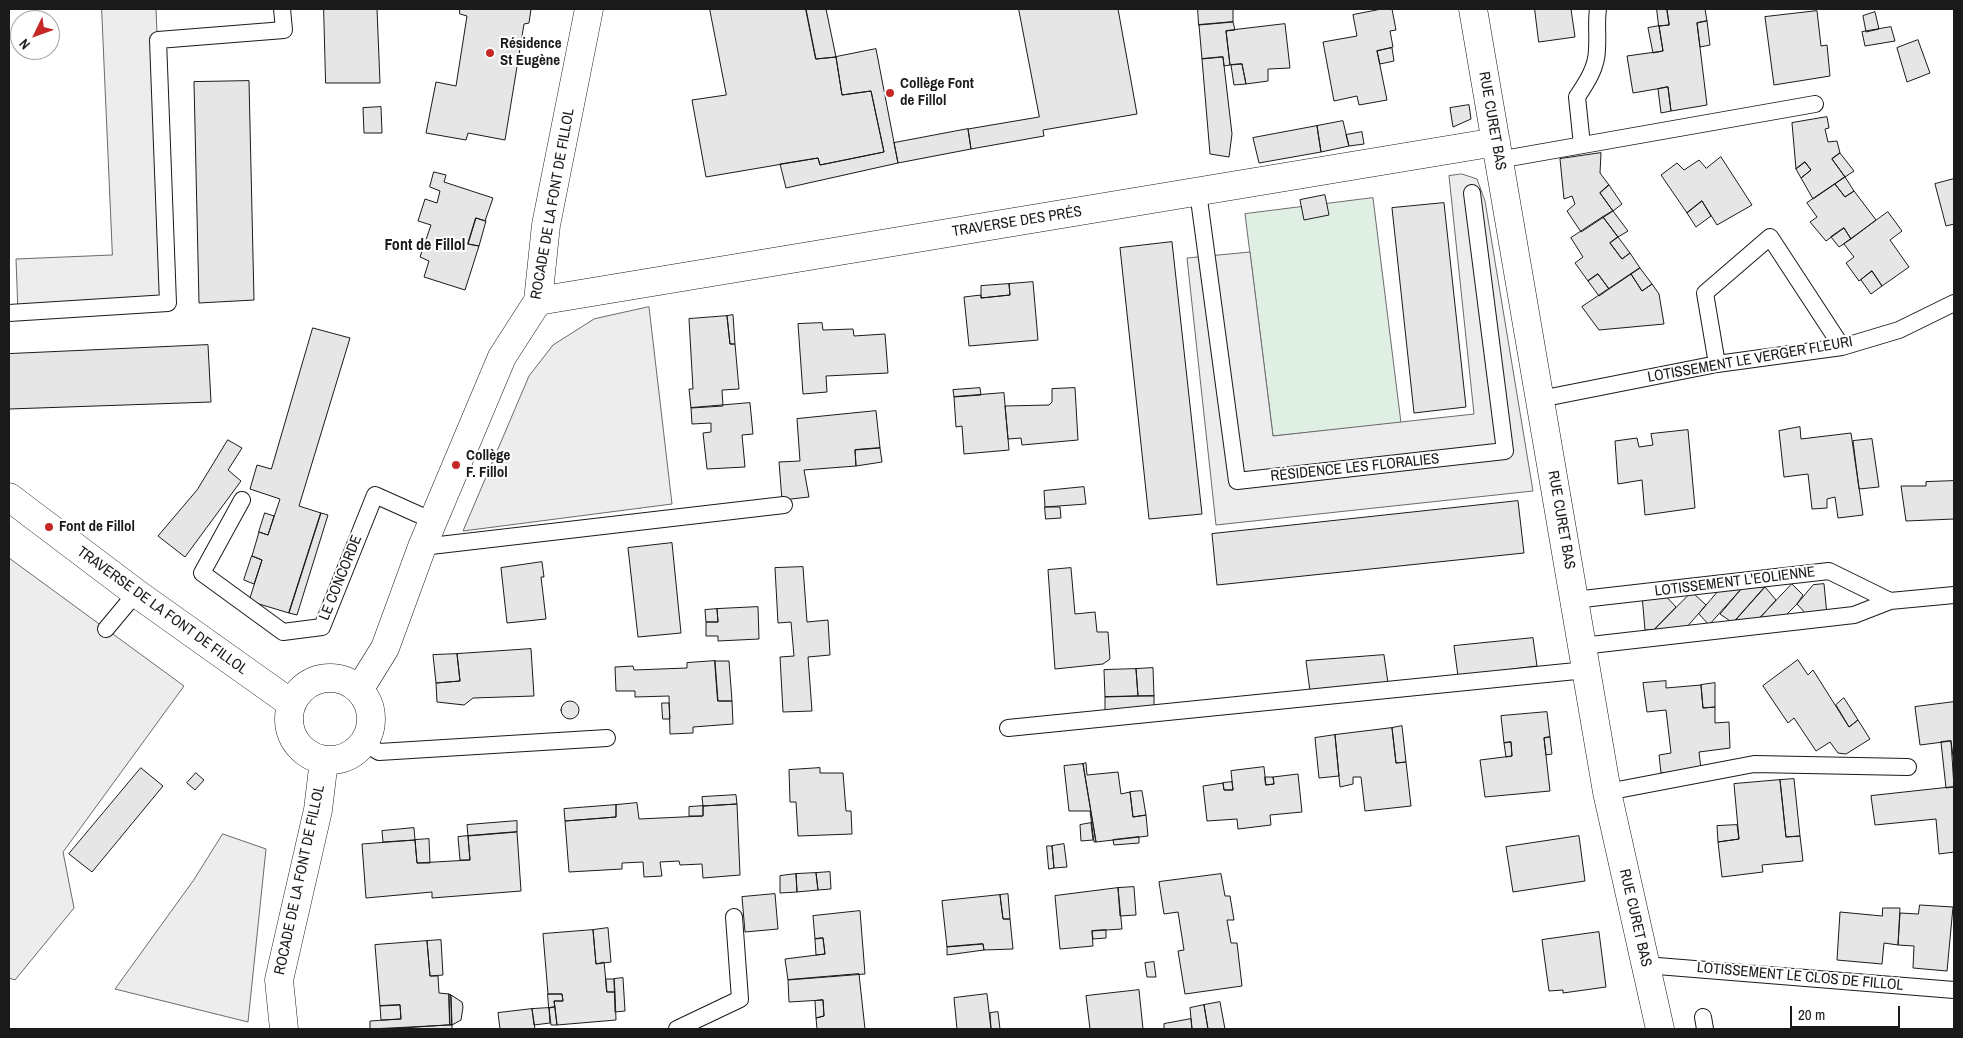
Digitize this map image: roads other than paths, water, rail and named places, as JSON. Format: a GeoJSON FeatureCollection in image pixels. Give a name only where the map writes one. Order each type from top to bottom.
{"type":"FeatureCollection","features":[{"type":"Feature","properties":{"kind":"street","name":"ROCADE DE LA FONT DE FILLOL"},"geometry":{"type":"LineString","coordinates":[[359,690],[385,648],[422,547],[502,357],[538,300],[546,225],[589,9]]}},
{"type":"Feature","properties":{"kind":"street","name":"RUE CURET BAS"},"geometry":{"type":"LineString","coordinates":[[1473,9],[1607,792],[1660,1029]]}},
{"type":"Feature","properties":{"kind":"street","name":"TRAVERSE DES PRÉS"},"geometry":{"type":"LineString","coordinates":[[538,300],[1198,192],[1497,151]]}},
{"type":"Feature","properties":{"kind":"street","name":"TRAVERSE DE LA FONT DE FILLOL"},"geometry":{"type":"LineString","coordinates":[[9,497],[136,593],[292,704]]}},
{"type":"Feature","properties":{"kind":"street"},"geometry":{"type":"LineString","coordinates":[[327,678],[347,682],[359,690],[369,706],[371,719],[369,732],[364,743],[346,757],[324,760],[312,756],[294,739],[290,728],[292,704],[306,686],[327,678]]}},
{"type":"Feature","properties":{"kind":"street","name":"ROCADE DE LA FONT DE FILLOL"},"geometry":{"type":"LineString","coordinates":[[284,1029],[279,980],[318,810],[324,760]]}},
{"type":"Feature","properties":{"kind":"lane"},"geometry":{"type":"LineString","coordinates":[[9,313],[168,303],[158,40],[284,30],[282,9]]}},
{"type":"Feature","properties":{"kind":"lane"},"geometry":{"type":"LineString","coordinates":[[1582,145],[1577,97],[1590,78],[1598,50],[1595,25],[1598,9]]}},
{"type":"Feature","properties":{"kind":"lane"},"geometry":{"type":"LineString","coordinates":[[1497,151],[1582,145],[1815,104]]}},
{"type":"Feature","properties":{"kind":"lane","name":"RÉSIDENCE LES FLORALIES"},"geometry":{"type":"LineString","coordinates":[[1198,192],[1237,481],[1505,451],[1472,193]]}},
{"type":"Feature","properties":{"kind":"lane"},"geometry":{"type":"LineString","coordinates":[[1717,364],[1705,294],[1770,237],[1842,347]]}},
{"type":"Feature","properties":{"kind":"lane","name":"LOTISSEMENT LE VERGER FLEURI"},"geometry":{"type":"LineString","coordinates":[[1540,399],[1717,364],[1842,347],[1899,330],[1954,303]]}},
{"type":"Feature","properties":{"kind":"lane","name":"LE CONCORDE"},"geometry":{"type":"LineString","coordinates":[[242,500],[202,573],[283,632],[322,627],[375,495],[433,521]]}},
{"type":"Feature","properties":{"kind":"lane"},"geometry":{"type":"LineString","coordinates":[[422,547],[784,505]]}},
{"type":"Feature","properties":{"kind":"lane","name":"LOTISSEMENT L'EOLIENNE"},"geometry":{"type":"LineString","coordinates":[[1574,600],[1829,571],[1890,601]]}},
{"type":"Feature","properties":{"kind":"lane"},"geometry":{"type":"LineString","coordinates":[[106,629],[136,593]]}},
{"type":"Feature","properties":{"kind":"lane"},"geometry":{"type":"LineString","coordinates":[[1008,728],[1584,658],[1854,615],[1890,601],[1954,595]]}},
{"type":"Feature","properties":{"kind":"lane"},"geometry":{"type":"LineString","coordinates":[[364,743],[379,752],[607,738]]}},
{"type":"Feature","properties":{"kind":"lane"},"geometry":{"type":"LineString","coordinates":[[1607,792],[1754,764],[1908,767]]}},
{"type":"Feature","properties":{"kind":"lane"},"geometry":{"type":"LineString","coordinates":[[678,1029],[740,1000],[734,917]]}},
{"type":"Feature","properties":{"kind":"lane","name":"LOTISSEMENT LE CLOS DE FILLOL"},"geometry":{"type":"LineString","coordinates":[[1646,965],[1954,990]]}},
{"type":"Feature","properties":{"kind":"place","name":"Résidence St Eugène"},"geometry":{"type":"Point","coordinates":[490,53]}},
{"type":"Feature","properties":{"kind":"place","name":"Collège Font de Fillol"},"geometry":{"type":"Point","coordinates":[890,93]}},
{"type":"Feature","properties":{"kind":"place","name":"Collège F. Fillol"},"geometry":{"type":"Point","coordinates":[456,465]}},
{"type":"Feature","properties":{"kind":"place","name":"Font de Fillol"},"geometry":{"type":"Point","coordinates":[49,527]}},
{"type":"Feature","properties":{"kind":"district","name":"Font de Fillol"},"geometry":{"type":"Point","coordinates":[425,246]}}]}
